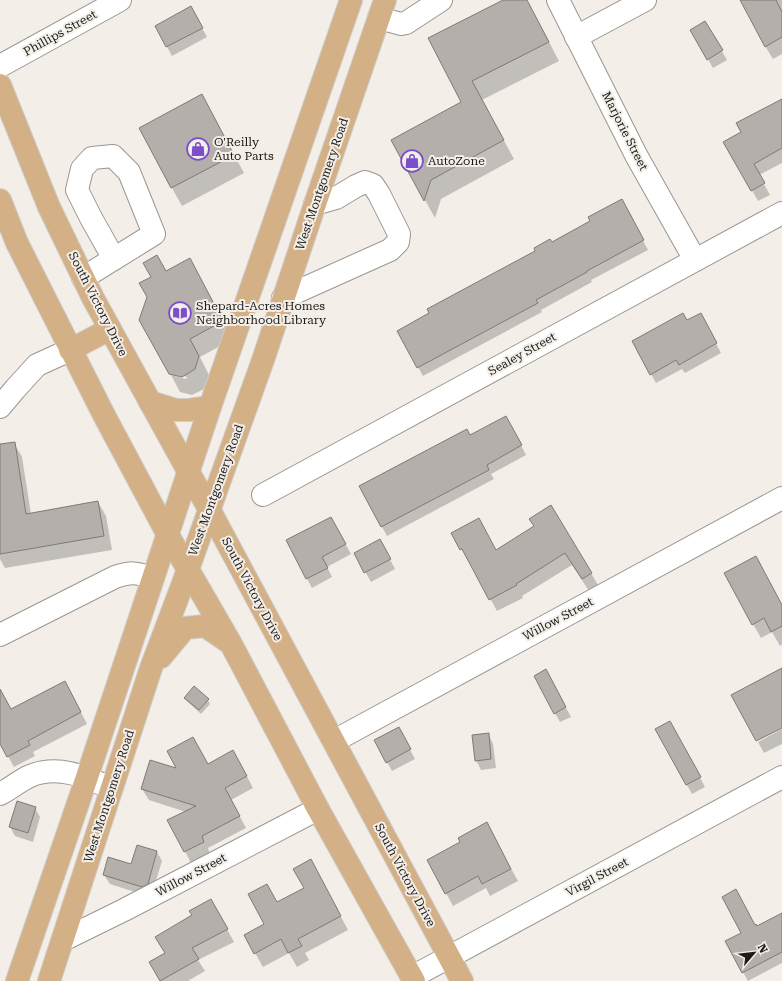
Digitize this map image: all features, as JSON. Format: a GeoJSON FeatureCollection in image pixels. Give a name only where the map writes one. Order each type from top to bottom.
{"type":"FeatureCollection","features":[{"type":"Feature","properties":{"kind":"main road"},"geometry":{"type":"LineString","coordinates":[[17,981],[210,407],[351,0]]}},
{"type":"Feature","properties":{"kind":"main road","name":"West Montgomery Road"},"geometry":{"type":"LineString","coordinates":[[49,981],[151,668],[188,570],[262,360],[382,9]]}},
{"type":"Feature","properties":{"kind":"main road","name":"South Victory Drive"},"geometry":{"type":"LineString","coordinates":[[0,85],[49,207],[83,278],[209,509],[462,981]]}},
{"type":"Feature","properties":{"kind":"main road"},"geometry":{"type":"LineString","coordinates":[[285,190],[315,204]]}},
{"type":"Feature","properties":{"kind":"main road"},"geometry":{"type":"LineString","coordinates":[[0,200],[17,243],[70,350],[168,535],[230,642],[318,809],[413,979]]}},
{"type":"Feature","properties":{"kind":"main road"},"geometry":{"type":"LineString","coordinates":[[70,350],[110,329]]}},
{"type":"Feature","properties":{"kind":"main road"},"geometry":{"type":"LineString","coordinates":[[150,402],[176,410],[210,407]]}},
{"type":"Feature","properties":{"kind":"main road"},"geometry":{"type":"LineString","coordinates":[[151,668],[185,628],[205,626],[230,642]]}},
{"type":"Feature","properties":{"kind":"street","name":"Phillips Street"},"geometry":{"type":"LineString","coordinates":[[0,66],[120,0]]}},
{"type":"Feature","properties":{"kind":"street"},"geometry":{"type":"LineString","coordinates":[[382,9],[401,24],[406,23],[442,0]]}},
{"type":"Feature","properties":{"kind":"street","name":"Marjorie Street"},"geometry":{"type":"LineString","coordinates":[[558,0],[636,155],[695,260]]}},
{"type":"Feature","properties":{"kind":"street"},"geometry":{"type":"LineString","coordinates":[[576,37],[645,0]]}},
{"type":"Feature","properties":{"kind":"street"},"geometry":{"type":"LineString","coordinates":[[283,298],[390,250],[398,242],[399,234],[373,185],[365,182],[336,198],[315,204]]}},
{"type":"Feature","properties":{"kind":"street","name":"Sealey Street"},"geometry":{"type":"LineString","coordinates":[[263,495],[782,213]]}},
{"type":"Feature","properties":{"kind":"street"},"geometry":{"type":"LineString","coordinates":[[83,278],[114,259]]}},
{"type":"Feature","properties":{"kind":"street"},"geometry":{"type":"LineString","coordinates":[[0,407],[37,365],[70,350]]}},
{"type":"Feature","properties":{"kind":"street","name":"Willow Street"},"geometry":{"type":"LineString","coordinates":[[334,741],[782,498]]}},
{"type":"Feature","properties":{"kind":"street"},"geometry":{"type":"LineString","coordinates":[[0,635],[115,577],[129,572],[137,572],[152,578]]}},
{"type":"Feature","properties":{"kind":"street"},"geometry":{"type":"LineString","coordinates":[[0,794],[30,776],[50,771],[73,773],[111,788]]}},
{"type":"Feature","properties":{"kind":"street","name":"Virgil Street"},"geometry":{"type":"LineString","coordinates":[[413,979],[449,956],[782,777]]}},
{"type":"Feature","properties":{"kind":"street","name":"Willow Street"},"geometry":{"type":"LineString","coordinates":[[63,940],[318,809]]}},
{"type":"Feature","properties":{"kind":"building"},"geometry":{"type":"Polygon","coordinates":[[[503,0],[527,0],[549,42],[472,81],[504,140],[431,180],[424,201],[391,140],[461,102],[428,38],[503,0]]]}},
{"type":"Feature","properties":{"kind":"building"},"geometry":{"type":"Polygon","coordinates":[[[740,0],[776,0],[782,12],[782,37],[765,47],[740,0]]]}},
{"type":"Feature","properties":{"kind":"building"},"geometry":{"type":"Polygon","coordinates":[[[191,6],[203,28],[166,47],[155,26],[191,6]]]}},
{"type":"Feature","properties":{"kind":"building"},"geometry":{"type":"Polygon","coordinates":[[[705,21],[723,50],[707,60],[690,30],[705,21]]]}},
{"type":"Feature","properties":{"kind":"building"},"geometry":{"type":"Polygon","coordinates":[[[202,94],[234,155],[171,188],[139,128],[202,94]]]}},
{"type":"Feature","properties":{"kind":"building"},"geometry":{"type":"Polygon","coordinates":[[[782,99],[782,148],[754,164],[765,183],[751,191],[723,142],[741,132],[736,123],[782,99]]]}},
{"type":"Feature","properties":{"kind":"building"},"geometry":{"type":"Polygon","coordinates":[[[622,199],[644,240],[536,300],[538,303],[417,368],[397,331],[429,313],[427,309],[535,251],[534,248],[550,239],[552,242],[590,221],[588,217],[622,199]]]}},
{"type":"Feature","properties":{"kind":"building","name":"Shepard-Acres Homes Neighborhood Library"},"geometry":{"type":"Polygon","coordinates":[[[157,255],[166,271],[190,258],[223,321],[190,339],[199,356],[195,369],[182,377],[169,374],[139,320],[147,297],[139,283],[151,277],[143,263],[157,255]]]}},
{"type":"Feature","properties":{"kind":"building"},"geometry":{"type":"Polygon","coordinates":[[[683,313],[687,320],[701,313],[717,343],[679,365],[676,360],[650,375],[632,341],[683,313]]]}},
{"type":"Feature","properties":{"kind":"building"},"geometry":{"type":"Polygon","coordinates":[[[506,416],[522,445],[487,465],[489,470],[381,527],[359,486],[467,429],[470,435],[506,416]]]}},
{"type":"Feature","properties":{"kind":"building"},"geometry":{"type":"Polygon","coordinates":[[[15,442],[26,514],[98,501],[104,536],[0,554],[0,444],[15,442]]]}},
{"type":"Feature","properties":{"kind":"building"},"geometry":{"type":"Polygon","coordinates":[[[551,505],[592,573],[582,579],[565,553],[516,584],[517,585],[489,600],[462,549],[460,550],[451,533],[479,518],[496,550],[534,526],[529,519],[551,505]]]}},
{"type":"Feature","properties":{"kind":"building"},"geometry":{"type":"Polygon","coordinates":[[[331,517],[346,544],[322,557],[328,568],[306,579],[286,540],[331,517]]]}},
{"type":"Feature","properties":{"kind":"building"},"geometry":{"type":"Polygon","coordinates":[[[380,539],[391,559],[364,573],[354,553],[380,539]]]}},
{"type":"Feature","properties":{"kind":"building"},"geometry":{"type":"Polygon","coordinates":[[[756,556],[782,605],[782,626],[771,632],[764,618],[752,625],[724,573],[756,556]]]}},
{"type":"Feature","properties":{"kind":"building"},"geometry":{"type":"Polygon","coordinates":[[[782,668],[782,728],[756,741],[731,695],[782,668]]]}},
{"type":"Feature","properties":{"kind":"building"},"geometry":{"type":"Polygon","coordinates":[[[546,669],[566,707],[554,714],[534,676],[546,669]]]}},
{"type":"Feature","properties":{"kind":"building"},"geometry":{"type":"Polygon","coordinates":[[[65,681],[81,712],[28,741],[30,745],[7,757],[0,744],[0,689],[11,709],[65,681]]]}},
{"type":"Feature","properties":{"kind":"building"},"geometry":{"type":"Polygon","coordinates":[[[194,686],[209,699],[199,710],[184,698],[194,686]]]}},
{"type":"Feature","properties":{"kind":"building"},"geometry":{"type":"Polygon","coordinates":[[[670,721],[701,777],[686,785],[655,729],[670,721]]]}},
{"type":"Feature","properties":{"kind":"building"},"geometry":{"type":"Polygon","coordinates":[[[399,727],[411,749],[386,763],[374,740],[399,727]]]}},
{"type":"Feature","properties":{"kind":"building"},"geometry":{"type":"Polygon","coordinates":[[[489,733],[491,759],[475,761],[472,735],[489,733]]]}},
{"type":"Feature","properties":{"kind":"building"},"geometry":{"type":"Polygon","coordinates":[[[193,737],[208,764],[233,750],[247,776],[225,788],[240,816],[202,836],[204,842],[184,852],[167,820],[196,806],[141,789],[150,760],[176,768],[167,751],[193,737]]]}},
{"type":"Feature","properties":{"kind":"building"},"geometry":{"type":"Polygon","coordinates":[[[17,801],[36,807],[28,833],[9,827],[17,801]]]}},
{"type":"Feature","properties":{"kind":"building"},"geometry":{"type":"Polygon","coordinates":[[[487,822],[511,869],[482,884],[478,876],[445,894],[427,860],[460,842],[458,838],[487,822]]]}},
{"type":"Feature","properties":{"kind":"building"},"geometry":{"type":"Polygon","coordinates":[[[137,845],[157,851],[148,884],[142,887],[103,875],[108,857],[131,864],[137,845]]]}},
{"type":"Feature","properties":{"kind":"building"},"geometry":{"type":"Polygon","coordinates":[[[311,859],[341,916],[298,939],[302,946],[288,953],[281,939],[254,954],[244,935],[264,924],[248,894],[267,884],[277,902],[304,888],[293,869],[311,859]]]}},
{"type":"Feature","properties":{"kind":"building"},"geometry":{"type":"Polygon","coordinates":[[[736,889],[755,925],[756,924],[757,926],[782,913],[782,952],[742,973],[725,941],[741,933],[722,897],[736,889]]]}},
{"type":"Feature","properties":{"kind":"building"},"geometry":{"type":"Polygon","coordinates":[[[211,899],[228,929],[192,948],[199,959],[160,981],[149,962],[165,953],[155,937],[192,915],[189,911],[211,899]]]}},
{"type":"Feature","properties":{"kind":"place","name":"O'Reilly Auto Parts"},"geometry":{"type":"Point","coordinates":[198,149]}},
{"type":"Feature","properties":{"kind":"place","name":"AutoZone"},"geometry":{"type":"Point","coordinates":[412,161]}},
{"type":"Feature","properties":{"kind":"place","name":"Shepard-Acres Homes Neighborhood Library"},"geometry":{"type":"Point","coordinates":[180,313]}}]}
